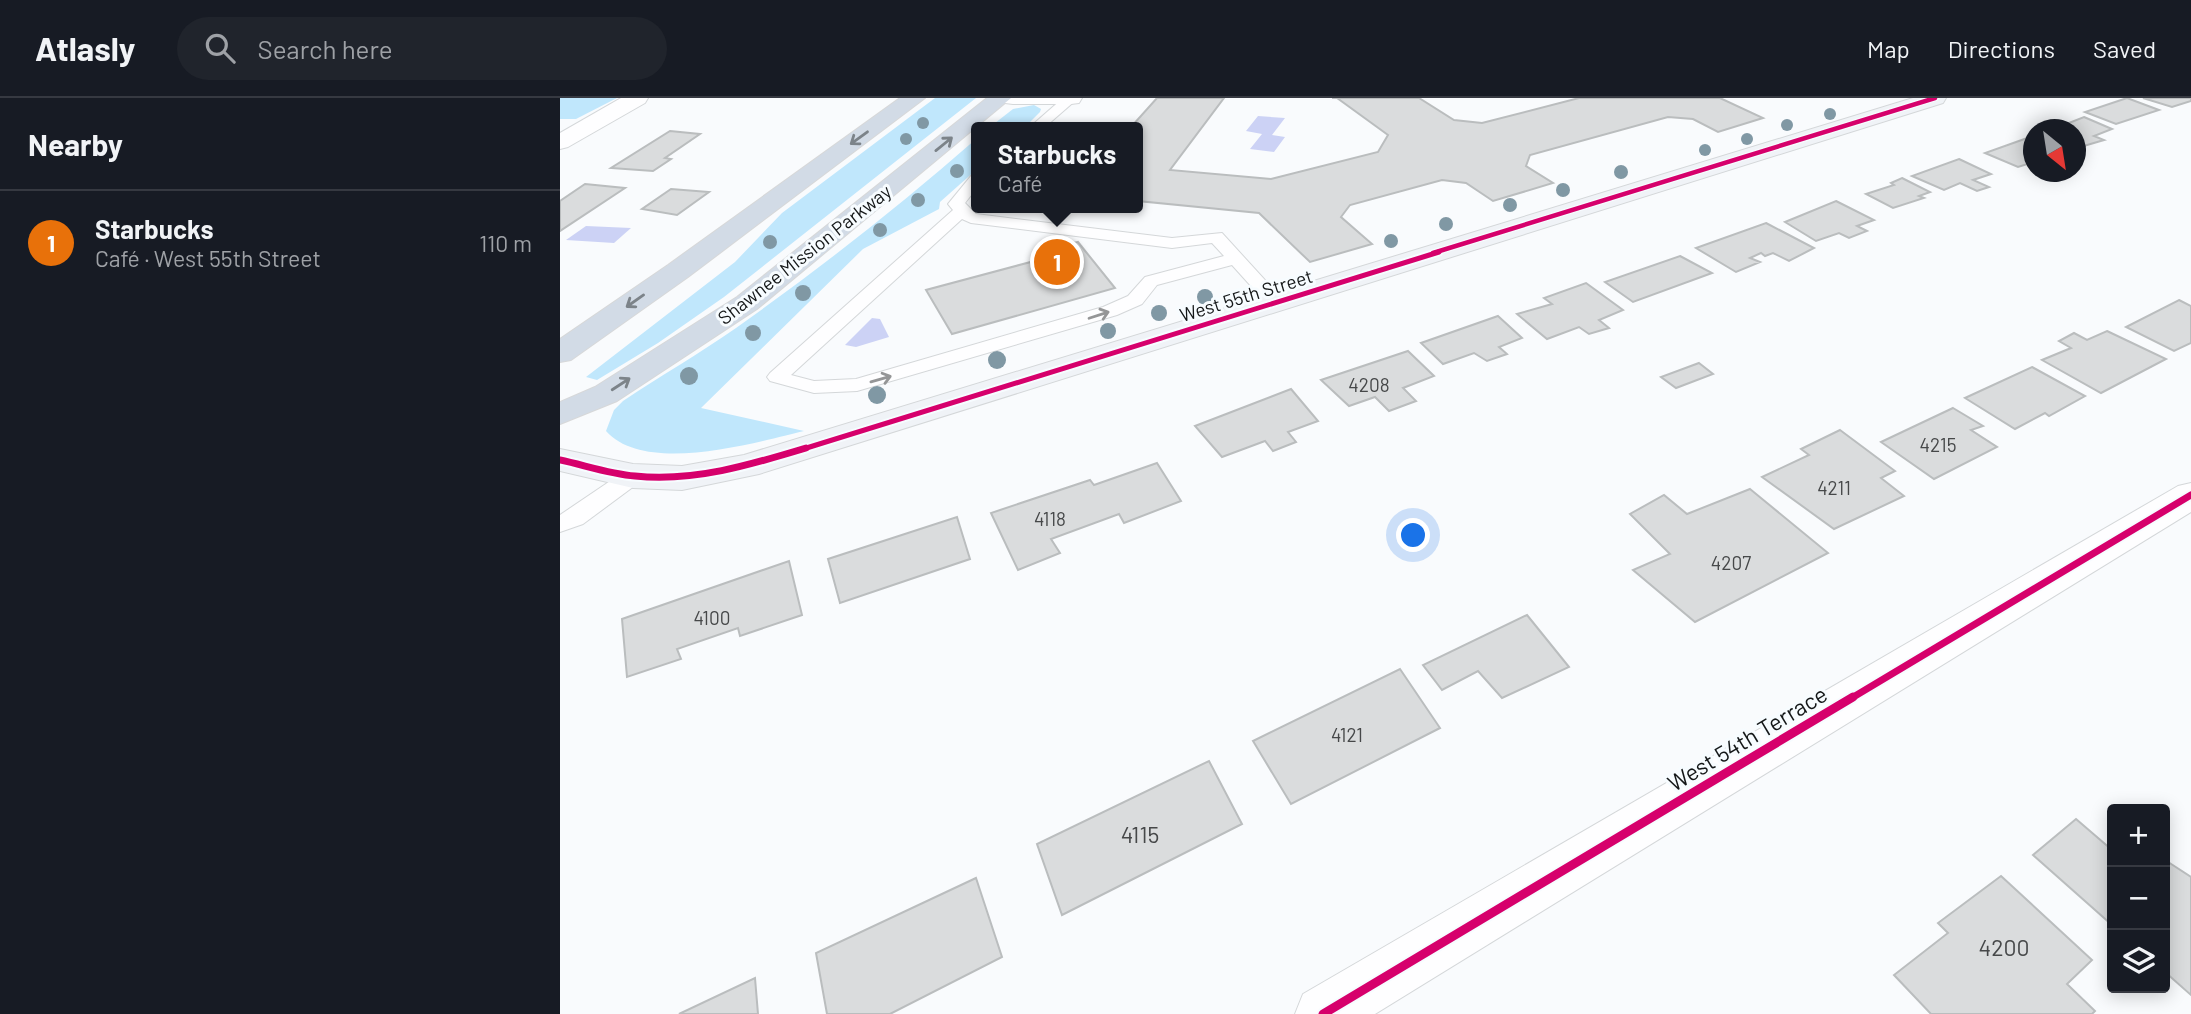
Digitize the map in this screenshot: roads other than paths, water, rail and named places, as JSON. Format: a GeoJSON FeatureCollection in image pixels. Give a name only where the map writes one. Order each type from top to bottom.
{"type":"FeatureCollection","features":[{"type":"Feature","properties":{"kind":"highway"},"geometry":{"type":"LineString","coordinates":[[560,353],[678,271],[914,98]]}},
{"type":"Feature","properties":{"kind":"highway","name":"Shawnee Mission Parkway"},"geometry":{"type":"LineString","coordinates":[[560,414],[606,394],[747,303],[1000,98]]}},
{"type":"Feature","properties":{"kind":"street"},"geometry":{"type":"LineString","coordinates":[[560,142],[637,98]]}},
{"type":"Feature","properties":{"kind":"street"},"geometry":{"type":"LineString","coordinates":[[1013,98],[1070,99]]}},
{"type":"Feature","properties":{"kind":"street","name":"West 55th Street"},"geometry":{"type":"LineString","coordinates":[[560,460],[633,476],[682,478],[747,466],[1935,98]]}},
{"type":"Feature","properties":{"kind":"street","name":"West 54th Terrace"},"geometry":{"type":"LineString","coordinates":[[1323,1014],[2191,495]]}},
{"type":"Feature","properties":{"kind":"lane"},"geometry":{"type":"LineString","coordinates":[[1043,122],[1070,99]]}},
{"type":"Feature","properties":{"kind":"lane"},"geometry":{"type":"LineString","coordinates":[[971,185],[956,204],[971,219],[1172,243],[1216,237],[1276,302]]}},
{"type":"Feature","properties":{"kind":"lane"},"geometry":{"type":"LineString","coordinates":[[962,210],[777,377],[814,387],[857,386],[1059,327],[1135,300],[1151,281],[1236,258]]}},
{"type":"Feature","properties":{"kind":"lane"},"geometry":{"type":"LineString","coordinates":[[560,524],[575,518],[633,476]]}},
{"type":"Feature","properties":{"kind":"place","name":"Starbucks"},"geometry":{"type":"Point","coordinates":[1057,262]}}]}
